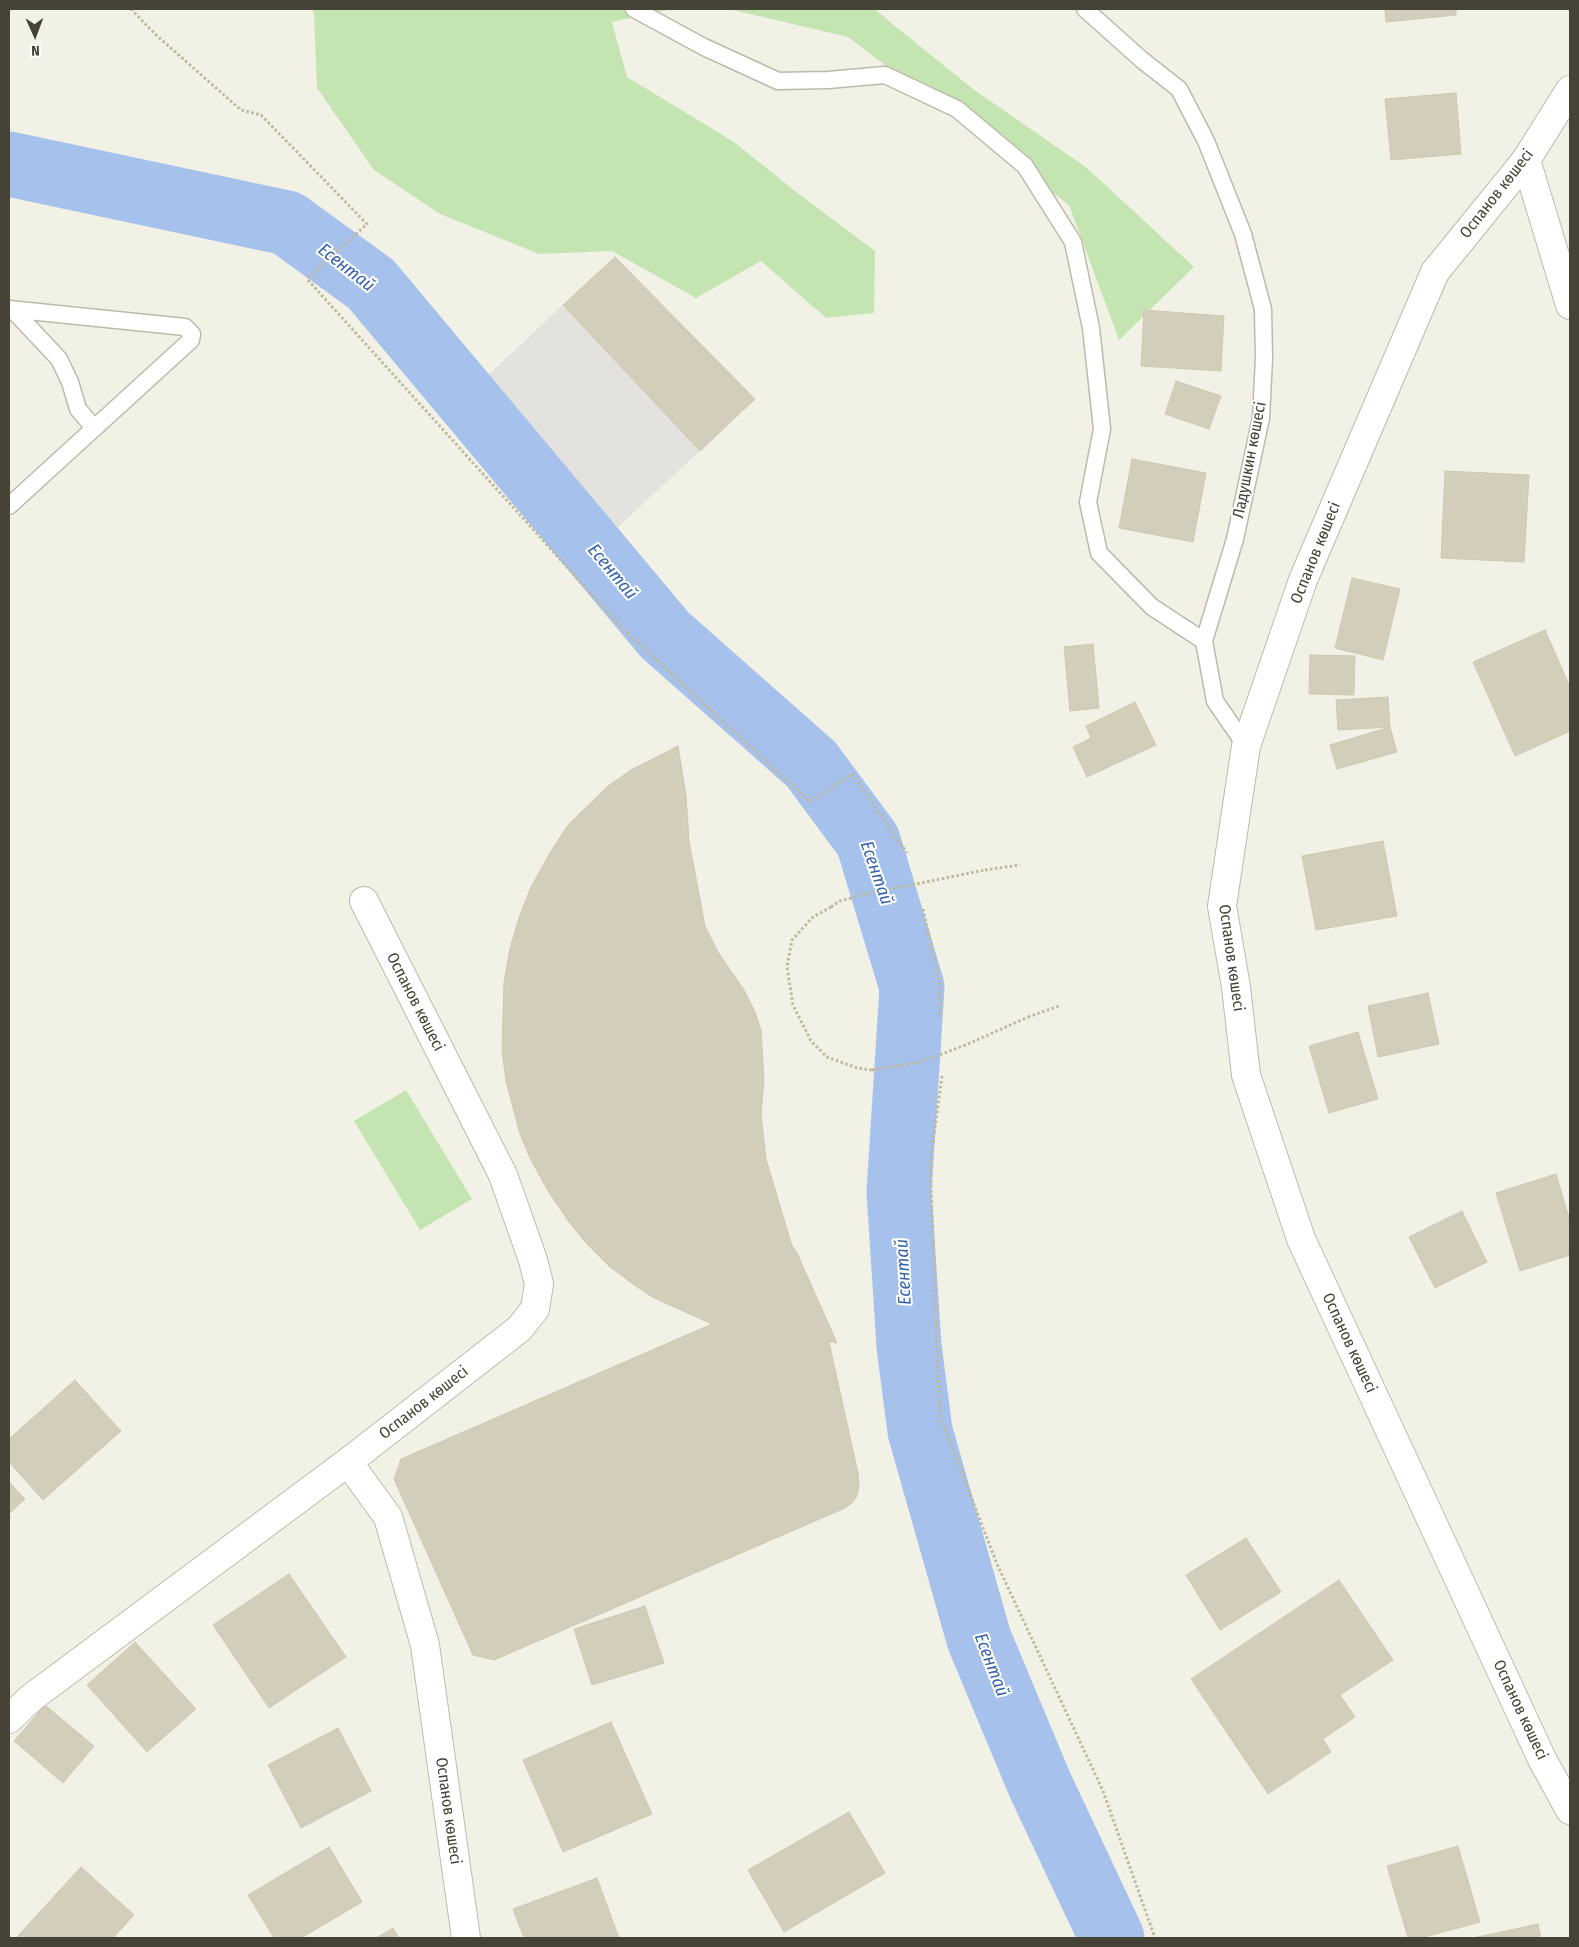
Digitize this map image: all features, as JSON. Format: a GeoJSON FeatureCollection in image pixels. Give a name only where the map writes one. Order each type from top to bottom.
{"type":"FeatureCollection","features":[{"type":"Feature","properties":{"kind":"street","name":"Оспанов көшесі"},"geometry":{"type":"LineString","coordinates":[[1570,90],[1526,160],[1435,272],[1303,580],[1246,746],[1222,906],[1236,987],[1246,1075],[1301,1238],[1542,1759],[1570,1810]]}},
{"type":"Feature","properties":{"kind":"street"},"geometry":{"type":"LineString","coordinates":[[1526,160],[1570,305]]}},
{"type":"Feature","properties":{"kind":"street","name":"Оспанов көшесі"},"geometry":{"type":"LineString","coordinates":[[364,901],[502,1175],[533,1260],[538,1284],[535,1309],[519,1329],[348,1462],[388,1517],[425,1645],[466,1938]]}},
{"type":"Feature","properties":{"kind":"street"},"geometry":{"type":"LineString","coordinates":[[9,1718],[31,1698],[348,1462]]}},
{"type":"Feature","properties":{"kind":"lane"},"geometry":{"type":"LineString","coordinates":[[634,9],[704,47],[778,82],[885,75],[957,109],[1025,166],[1073,242],[1091,328],[1102,429],[1088,502],[1099,553],[1152,607],[1204,641]]}},
{"type":"Feature","properties":{"kind":"lane","name":"Ладушкин көшесі"},"geometry":{"type":"LineString","coordinates":[[1085,9],[1142,60],[1179,89],[1206,141],[1243,234],[1263,309],[1264,358],[1261,418],[1235,539],[1204,641],[1215,701],[1246,746]]}},
{"type":"Feature","properties":{"kind":"lane"},"geometry":{"type":"LineString","coordinates":[[9,506],[191,340],[192,334],[185,326],[10,309]]}},
{"type":"Feature","properties":{"kind":"lane"},"geometry":{"type":"LineString","coordinates":[[10,309],[59,359],[70,382],[78,409],[94,428]]}},
{"type":"Feature","properties":{"kind":"path"},"geometry":{"type":"LineString","coordinates":[[131,9],[155,34],[241,110],[261,115],[367,224],[307,280],[623,629],[810,802],[852,774],[907,853]]}},
{"type":"Feature","properties":{"kind":"path"},"geometry":{"type":"LineString","coordinates":[[1020,865],[985,870],[866,894],[840,901],[813,917],[792,940],[787,967],[793,1005],[811,1041],[827,1057],[857,1068],[872,1070],[921,1062],[1059,1006]]}},
{"type":"Feature","properties":{"kind":"path"},"geometry":{"type":"LineString","coordinates":[[923,909],[939,980],[940,1018]]}},
{"type":"Feature","properties":{"kind":"path"},"geometry":{"type":"LineString","coordinates":[[942,1076],[930,1164],[940,1416],[997,1564],[1103,1791],[1155,1938]]}},
{"type":"Feature","properties":{"kind":"green space"},"geometry":{"type":"Polygon","coordinates":[[[312,9],[672,9],[612,22],[627,77],[734,142],[875,251],[874,313],[826,318],[761,261],[696,298],[612,251],[539,254],[440,214],[374,170],[317,88],[314,13],[312,9]]]}},
{"type":"Feature","properties":{"kind":"green space"},"geometry":{"type":"Polygon","coordinates":[[[729,9],[874,9],[973,89],[1087,168],[1194,267],[1119,340],[1069,205],[848,37],[729,9]]]}},
{"type":"Feature","properties":{"kind":"green space"},"geometry":{"type":"Polygon","coordinates":[[[406,1090],[472,1199],[420,1230],[354,1121],[406,1090]]]}},
{"type":"Feature","properties":{"kind":"shaded area"},"geometry":{"type":"Polygon","coordinates":[[[563,305],[700,451],[606,538],[469,393],[563,305]]]}},
{"type":"Feature","properties":{"kind":"building"},"geometry":{"type":"Polygon","coordinates":[[[1385,9],[1456,9],[1456,15],[1386,22],[1385,9]]]}},
{"type":"Feature","properties":{"kind":"building"},"geometry":{"type":"Polygon","coordinates":[[[1456,93],[1461,154],[1391,160],[1385,99],[1456,93]]]}},
{"type":"Feature","properties":{"kind":"building"},"geometry":{"type":"Polygon","coordinates":[[[615,257],[755,399],[700,451],[563,305],[615,257]]]}},
{"type":"Feature","properties":{"kind":"building"},"geometry":{"type":"Polygon","coordinates":[[[1144,310],[1224,316],[1221,371],[1141,366],[1144,310]]]}},
{"type":"Feature","properties":{"kind":"building"},"geometry":{"type":"Polygon","coordinates":[[[1176,381],[1221,396],[1209,429],[1165,414],[1176,381]]]}},
{"type":"Feature","properties":{"kind":"building"},"geometry":{"type":"Polygon","coordinates":[[[1132,459],[1206,473],[1193,542],[1119,528],[1132,459]]]}},
{"type":"Feature","properties":{"kind":"building"},"geometry":{"type":"Polygon","coordinates":[[[1445,471],[1529,475],[1524,562],[1441,558],[1445,471]]]}},
{"type":"Feature","properties":{"kind":"building"},"geometry":{"type":"Polygon","coordinates":[[[1352,578],[1400,589],[1383,660],[1335,648],[1352,578]]]}},
{"type":"Feature","properties":{"kind":"building"},"geometry":{"type":"Polygon","coordinates":[[[1545,630],[1570,687],[1570,731],[1515,756],[1473,662],[1545,630]]]}},
{"type":"Feature","properties":{"kind":"building"},"geometry":{"type":"Polygon","coordinates":[[[1093,644],[1099,708],[1070,711],[1064,647],[1093,644]]]}},
{"type":"Feature","properties":{"kind":"building"},"geometry":{"type":"Polygon","coordinates":[[[1310,655],[1355,656],[1354,695],[1309,694],[1310,655]]]}},
{"type":"Feature","properties":{"kind":"building"},"geometry":{"type":"Polygon","coordinates":[[[1388,697],[1390,727],[1338,730],[1336,700],[1388,697]]]}},
{"type":"Feature","properties":{"kind":"building"},"geometry":{"type":"Polygon","coordinates":[[[1135,702],[1156,745],[1087,777],[1073,747],[1091,738],[1086,726],[1135,702]]]}},
{"type":"Feature","properties":{"kind":"building"},"geometry":{"type":"Polygon","coordinates":[[[1390,727],[1397,752],[1337,769],[1330,745],[1390,727]]]}},
{"type":"Feature","properties":{"kind":"building"},"geometry":{"type":"Polygon","coordinates":[[[678,746],[686,795],[689,841],[705,926],[718,952],[744,990],[755,1012],[761,1030],[764,1080],[761,1114],[766,1159],[792,1246],[797,1253],[837,1343],[829,1342],[858,1473],[859,1486],[857,1496],[845,1508],[494,1660],[473,1655],[394,1479],[401,1459],[712,1324],[652,1297],[630,1282],[609,1266],[586,1243],[569,1222],[548,1191],[530,1158],[520,1134],[506,1081],[502,1050],[504,982],[510,948],[531,887],[550,853],[568,825],[608,786],[631,770],[678,746]]]}},
{"type":"Feature","properties":{"kind":"building"},"geometry":{"type":"Polygon","coordinates":[[[1383,841],[1397,916],[1316,930],[1302,856],[1383,841]]]}},
{"type":"Feature","properties":{"kind":"building"},"geometry":{"type":"Polygon","coordinates":[[[1428,993],[1439,1044],[1378,1057],[1368,1006],[1428,993]]]}},
{"type":"Feature","properties":{"kind":"building"},"geometry":{"type":"Polygon","coordinates":[[[1358,1032],[1378,1099],[1329,1113],[1309,1046],[1358,1032]]]}},
{"type":"Feature","properties":{"kind":"building"},"geometry":{"type":"Polygon","coordinates":[[[1556,1174],[1570,1221],[1570,1255],[1520,1271],[1496,1193],[1556,1174]]]}},
{"type":"Feature","properties":{"kind":"building"},"geometry":{"type":"Polygon","coordinates":[[[1462,1211],[1487,1262],[1435,1288],[1409,1237],[1462,1211]]]}},
{"type":"Feature","properties":{"kind":"building"},"geometry":{"type":"Polygon","coordinates":[[[75,1380],[121,1431],[43,1500],[9,1462],[9,1439],[75,1380]]]}},
{"type":"Feature","properties":{"kind":"building"},"geometry":{"type":"Polygon","coordinates":[[[9,1482],[25,1499],[9,1514],[9,1482]]]}},
{"type":"Feature","properties":{"kind":"building"},"geometry":{"type":"Polygon","coordinates":[[[1246,1538],[1281,1592],[1220,1630],[1186,1575],[1246,1538]]]}},
{"type":"Feature","properties":{"kind":"building"},"geometry":{"type":"Polygon","coordinates":[[[289,1574],[346,1657],[269,1708],[213,1625],[289,1574]]]}},
{"type":"Feature","properties":{"kind":"building"},"geometry":{"type":"Polygon","coordinates":[[[1339,1580],[1393,1660],[1340,1695],[1355,1717],[1323,1739],[1331,1752],[1268,1794],[1191,1679],[1339,1580]]]}},
{"type":"Feature","properties":{"kind":"building"},"geometry":{"type":"Polygon","coordinates":[[[645,1606],[664,1663],[592,1685],[574,1629],[645,1606]]]}},
{"type":"Feature","properties":{"kind":"building"},"geometry":{"type":"Polygon","coordinates":[[[135,1642],[196,1709],[147,1752],[87,1685],[135,1642]]]}},
{"type":"Feature","properties":{"kind":"building"},"geometry":{"type":"Polygon","coordinates":[[[45,1705],[94,1746],[63,1783],[14,1741],[45,1705]]]}},
{"type":"Feature","properties":{"kind":"building"},"geometry":{"type":"Polygon","coordinates":[[[611,1722],[652,1814],[563,1852],[523,1760],[611,1722]]]}},
{"type":"Feature","properties":{"kind":"building"},"geometry":{"type":"Polygon","coordinates":[[[338,1728],[371,1791],[301,1828],[268,1765],[338,1728]]]}},
{"type":"Feature","properties":{"kind":"building"},"geometry":{"type":"Polygon","coordinates":[[[849,1812],[885,1873],[784,1932],[748,1870],[849,1812]]]}},
{"type":"Feature","properties":{"kind":"building"},"geometry":{"type":"Polygon","coordinates":[[[1458,1846],[1480,1922],[1421,1938],[1408,1938],[1387,1866],[1458,1846]]]}},
{"type":"Feature","properties":{"kind":"building"},"geometry":{"type":"Polygon","coordinates":[[[329,1847],[362,1902],[301,1938],[274,1938],[248,1895],[329,1847]]]}},
{"type":"Feature","properties":{"kind":"building"},"geometry":{"type":"Polygon","coordinates":[[[81,1867],[134,1915],[113,1938],[16,1938],[81,1867]]]}},
{"type":"Feature","properties":{"kind":"building"},"geometry":{"type":"Polygon","coordinates":[[[597,1878],[619,1938],[524,1938],[513,1909],[597,1878]]]}},
{"type":"Feature","properties":{"kind":"building"},"geometry":{"type":"Polygon","coordinates":[[[1538,1924],[1541,1938],[1473,1938],[1538,1924]]]}},
{"type":"Feature","properties":{"kind":"building"},"geometry":{"type":"Polygon","coordinates":[[[393,1928],[399,1938],[376,1938],[393,1928]]]}},
{"type":"Feature","properties":{"kind":"waterway","name":"Есентай"},"geometry":{"type":"LineString","coordinates":[[9,164],[287,223],[371,284],[665,635],[811,764],[868,841],[912,987],[899,1192],[909,1346],[920,1431],[979,1639],[1040,1785],[1112,1938]]}}]}
